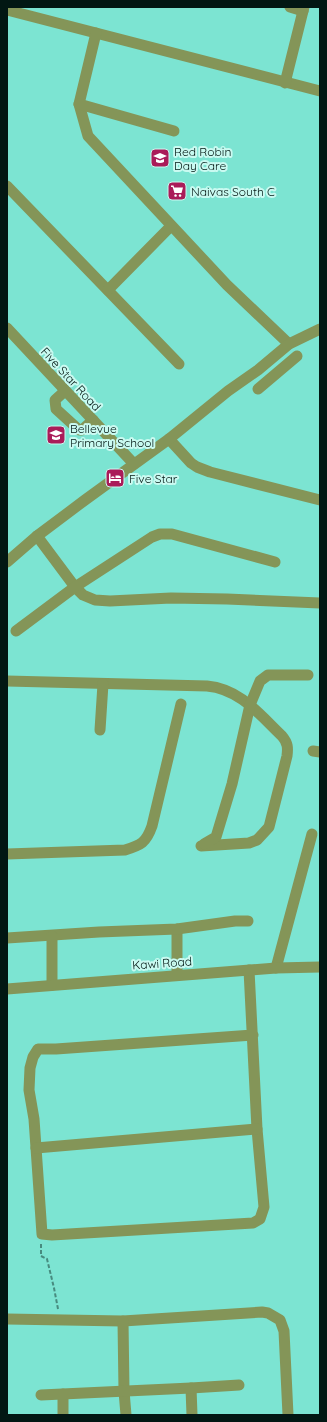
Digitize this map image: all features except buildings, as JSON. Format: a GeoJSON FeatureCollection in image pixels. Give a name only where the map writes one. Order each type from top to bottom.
{"type":"FeatureCollection","features":[{"type":"Feature","properties":{"kind":"street"},"geometry":{"type":"LineString","coordinates":[[285,83],[304,9],[290,7]]}},
{"type":"Feature","properties":{"kind":"street"},"geometry":{"type":"LineString","coordinates":[[7,10],[26,11],[96,33],[320,91]]}},
{"type":"Feature","properties":{"kind":"street"},"geometry":{"type":"LineString","coordinates":[[96,33],[79,104],[88,136],[227,285],[289,344]]}},
{"type":"Feature","properties":{"kind":"street"},"geometry":{"type":"LineString","coordinates":[[79,104],[174,131]]}},
{"type":"Feature","properties":{"kind":"street"},"geometry":{"type":"LineString","coordinates":[[7,186],[179,364]]}},
{"type":"Feature","properties":{"kind":"street"},"geometry":{"type":"LineString","coordinates":[[108,290],[171,226]]}},
{"type":"Feature","properties":{"kind":"street","name":"Five Star Road"},"geometry":{"type":"LineString","coordinates":[[7,328],[134,464]]}},
{"type":"Feature","properties":{"kind":"street"},"geometry":{"type":"LineString","coordinates":[[7,562],[37,536],[169,439],[289,344],[320,329]]}},
{"type":"Feature","properties":{"kind":"street"},"geometry":{"type":"LineString","coordinates":[[258,389],[297,356]]}},
{"type":"Feature","properties":{"kind":"street"},"geometry":{"type":"LineString","coordinates":[[266,362],[277,373]]}},
{"type":"Feature","properties":{"kind":"street"},"geometry":{"type":"LineString","coordinates":[[65,391],[55,400],[56,409],[79,430],[82,430],[93,420]]}},
{"type":"Feature","properties":{"kind":"street"},"geometry":{"type":"LineString","coordinates":[[169,439],[197,468],[319,496]]}},
{"type":"Feature","properties":{"kind":"street"},"geometry":{"type":"LineString","coordinates":[[16,631],[75,587],[152,537],[160,534],[172,534],[275,562]]}},
{"type":"Feature","properties":{"kind":"street"},"geometry":{"type":"LineString","coordinates":[[37,536],[75,587],[83,595],[95,600],[110,601],[171,598],[227,599],[320,604]]}},
{"type":"Feature","properties":{"kind":"street"},"geometry":{"type":"LineString","coordinates":[[7,681],[214,687],[241,697],[250,705],[282,736],[287,742],[288,749],[269,826],[257,840],[249,843],[201,846],[216,837],[232,784],[250,705],[260,681],[268,675],[308,675]]}},
{"type":"Feature","properties":{"kind":"street"},"geometry":{"type":"LineString","coordinates":[[100,730],[104,684]]}},
{"type":"Feature","properties":{"kind":"street"},"geometry":{"type":"LineString","coordinates":[[7,854],[125,850],[143,844],[148,837],[152,826],[181,704]]}},
{"type":"Feature","properties":{"kind":"street"},"geometry":{"type":"LineString","coordinates":[[276,968],[312,834]]}},
{"type":"Feature","properties":{"kind":"street"},"geometry":{"type":"LineString","coordinates":[[7,938],[177,929],[235,921],[248,921]]}},
{"type":"Feature","properties":{"kind":"street"},"geometry":{"type":"LineString","coordinates":[[177,929],[177,975]]}},
{"type":"Feature","properties":{"kind":"street"},"geometry":{"type":"LineString","coordinates":[[52,936],[52,985]]}},
{"type":"Feature","properties":{"kind":"street","name":"Kawi Road"},"geometry":{"type":"LineString","coordinates":[[7,989],[276,968],[320,967]]}},
{"type":"Feature","properties":{"kind":"street"},"geometry":{"type":"LineString","coordinates":[[249,970],[253,1035],[257,1129],[264,1206],[260,1219],[253,1223],[52,1235],[42,1233],[36,1148],[29,1090],[30,1068],[33,1057],[38,1049],[253,1035]]}},
{"type":"Feature","properties":{"kind":"street"},"geometry":{"type":"LineString","coordinates":[[36,1148],[257,1129]]}},
{"type":"Feature","properties":{"kind":"street"},"geometry":{"type":"LineString","coordinates":[[7,1320],[123,1321],[262,1312],[275,1316],[280,1320],[284,1331],[288,1415]]}},
{"type":"Feature","properties":{"kind":"street"},"geometry":{"type":"LineString","coordinates":[[123,1321],[124,1391],[126,1415]]}},
{"type":"Feature","properties":{"kind":"street"},"geometry":{"type":"LineString","coordinates":[[40,1395],[239,1385]]}},
{"type":"Feature","properties":{"kind":"street"},"geometry":{"type":"LineString","coordinates":[[190,1388],[192,1415]]}},
{"type":"Feature","properties":{"kind":"street"},"geometry":{"type":"LineString","coordinates":[[63,1394],[63,1415]]}},
{"type":"Feature","properties":{"kind":"path"},"geometry":{"type":"LineString","coordinates":[[42,1233],[41,1256],[47,1259],[60,1320]]}},
{"type":"Feature","properties":{"kind":"place","name":"Red Robin Day Care"},"geometry":{"type":"Point","coordinates":[160,158]}},
{"type":"Feature","properties":{"kind":"place","name":"Naivas South C"},"geometry":{"type":"Point","coordinates":[177,191]}},
{"type":"Feature","properties":{"kind":"place","name":"Bellevue Primary School"},"geometry":{"type":"Point","coordinates":[56,435]}},
{"type":"Feature","properties":{"kind":"place","name":"Five Star"},"geometry":{"type":"Point","coordinates":[115,478]}}]}
